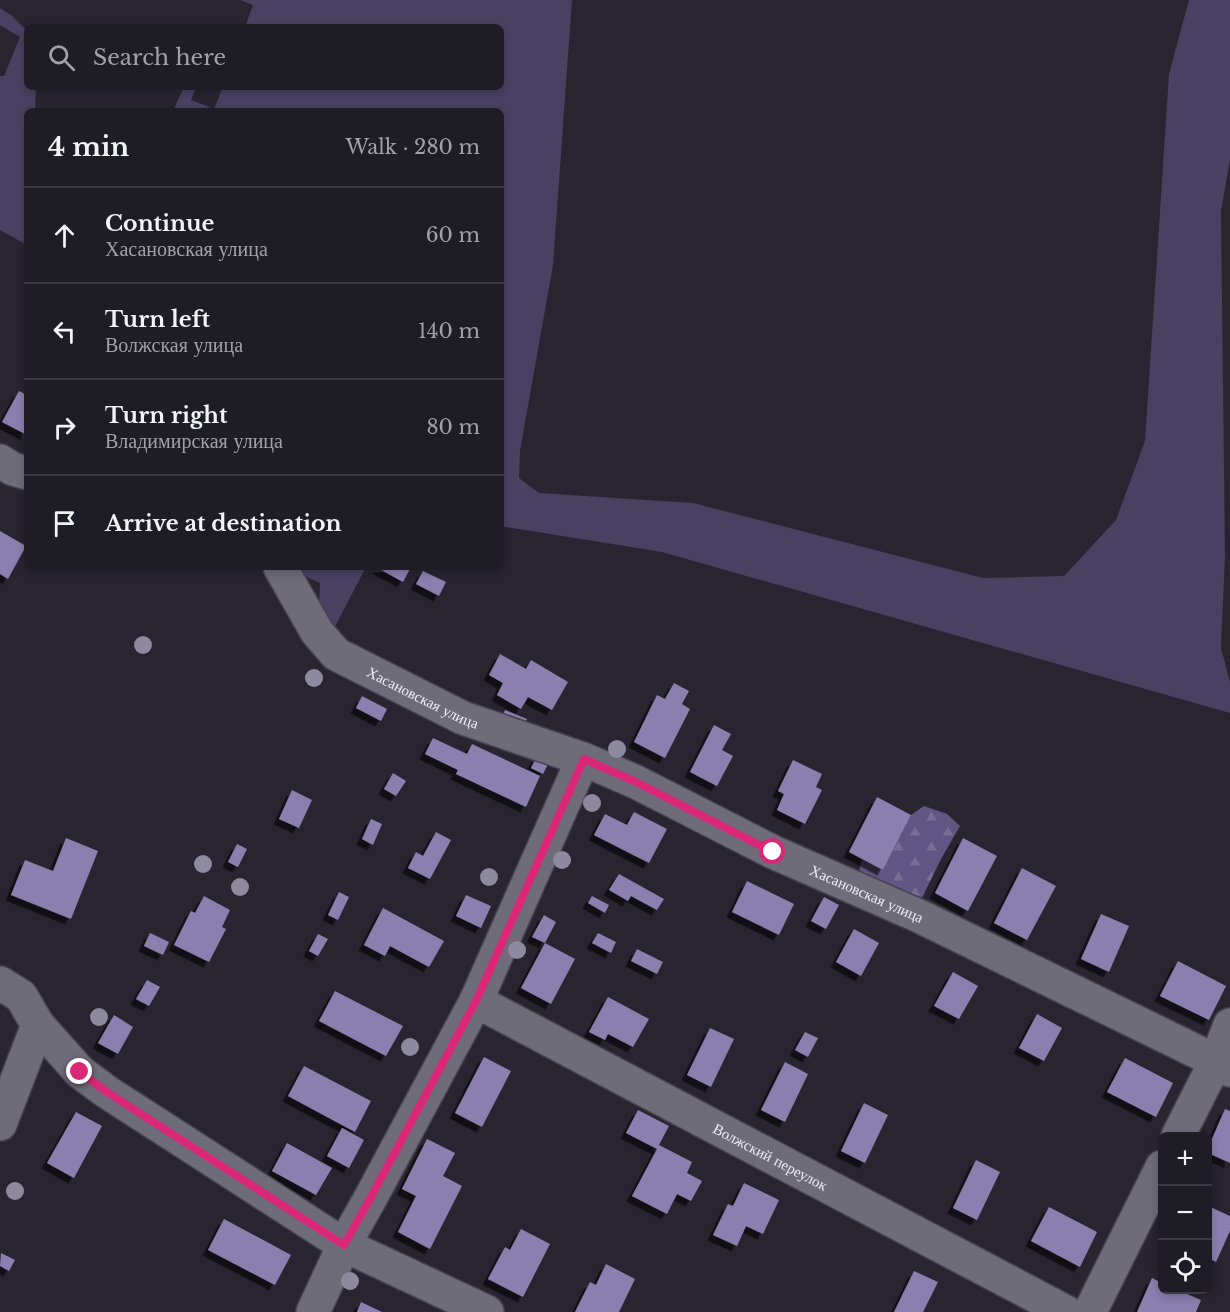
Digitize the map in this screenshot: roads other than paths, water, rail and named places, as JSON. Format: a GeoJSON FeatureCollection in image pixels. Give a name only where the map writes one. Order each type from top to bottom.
{"type":"FeatureCollection","features":[{"type":"Feature","properties":{"kind":"street"},"geometry":{"type":"LineString","coordinates":[[0,462],[24,472]]}},
{"type":"Feature","properties":{"kind":"street","name":"Хасановская улица"},"geometry":{"type":"LineString","coordinates":[[288,580],[316,632],[336,654],[463,718],[584,759],[636,782],[773,852],[919,916],[1223,1066]]}},
{"type":"Feature","properties":{"kind":"street"},"geometry":{"type":"LineString","coordinates":[[313,1312],[344,1245],[476,1001],[584,759]]}},
{"type":"Feature","properties":{"kind":"street"},"geometry":{"type":"LineString","coordinates":[[0,983],[21,996],[38,1025],[80,1072],[107,1092],[344,1245],[487,1312]]}},
{"type":"Feature","properties":{"kind":"street","name":"Волжский переулок"},"geometry":{"type":"LineString","coordinates":[[476,1001],[1066,1312]]}},
{"type":"Feature","properties":{"kind":"street"},"geometry":{"type":"LineString","coordinates":[[0,1124],[38,1025]]}},
{"type":"Feature","properties":{"kind":"street"},"geometry":{"type":"LineString","coordinates":[[1181,1132],[1223,1066],[1230,1025]]}},
{"type":"Feature","properties":{"kind":"street"},"geometry":{"type":"LineString","coordinates":[[1090,1312],[1158,1175]]}}]}
